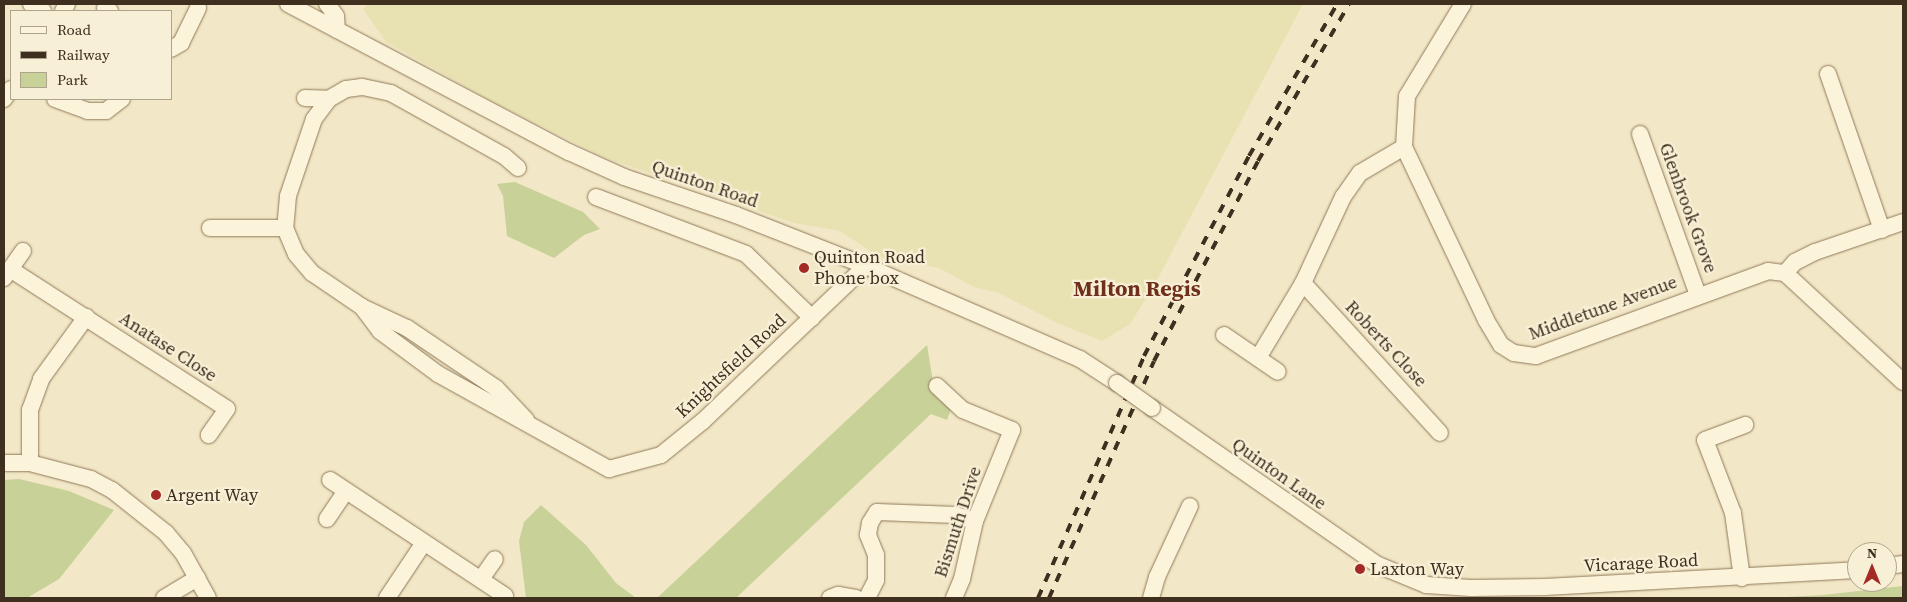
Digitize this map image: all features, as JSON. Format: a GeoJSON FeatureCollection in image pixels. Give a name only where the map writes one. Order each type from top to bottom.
{"type":"FeatureCollection","features":[{"type":"Feature","properties":{"kind":"street","name":"Quinton Road"},"geometry":{"type":"LineString","coordinates":[[288,4],[569,152],[624,177],[736,215],[866,266],[1064,351],[1117,383]]}},
{"type":"Feature","properties":{"kind":"street"},"geometry":{"type":"LineString","coordinates":[[327,4],[336,16],[336,30]]}},
{"type":"Feature","properties":{"kind":"street","name":"Middletune Avenue"},"geometry":{"type":"LineString","coordinates":[[1463,4],[1406,96],[1404,147],[1486,320],[1501,345],[1514,353],[1536,356],[1768,270],[1785,273]]}},
{"type":"Feature","properties":{"kind":"street"},"geometry":{"type":"LineString","coordinates":[[172,48],[182,43],[198,8]]}},
{"type":"Feature","properties":{"kind":"street"},"geometry":{"type":"LineString","coordinates":[[1828,74],[1882,230]]}},
{"type":"Feature","properties":{"kind":"street"},"geometry":{"type":"LineString","coordinates":[[210,228],[284,228],[288,196],[314,119],[329,99],[346,89],[362,87],[391,92],[502,162],[518,168]]}},
{"type":"Feature","properties":{"kind":"street"},"geometry":{"type":"LineString","coordinates":[[305,98],[329,99]]}},
{"type":"Feature","properties":{"kind":"street"},"geometry":{"type":"LineString","coordinates":[[58,100],[88,111],[106,111],[121,100]]}},
{"type":"Feature","properties":{"kind":"street","name":"Glenbrook Grove"},"geometry":{"type":"LineString","coordinates":[[1640,134],[1698,295]]}},
{"type":"Feature","properties":{"kind":"street"},"geometry":{"type":"LineString","coordinates":[[1258,358],[1303,283],[1343,197],[1360,173],[1404,147]]}},
{"type":"Feature","properties":{"kind":"street"},"geometry":{"type":"LineString","coordinates":[[604,205],[746,254],[812,318]]}},
{"type":"Feature","properties":{"kind":"street"},"geometry":{"type":"LineString","coordinates":[[1903,222],[1814,252],[1795,262],[1785,273],[1903,382]]}},
{"type":"Feature","properties":{"kind":"street","name":"Knightsfield Road"},"geometry":{"type":"LineString","coordinates":[[284,228],[296,254],[312,273],[362,307],[380,331],[438,374],[474,396],[526,420],[609,469],[661,456],[703,421],[866,266]]}},
{"type":"Feature","properties":{"kind":"street","name":"Anatase Close"},"geometry":{"type":"LineString","coordinates":[[23,251],[7,274],[86,317],[230,409],[209,435]]}},
{"type":"Feature","properties":{"kind":"street","name":"Roberts Close"},"geometry":{"type":"LineString","coordinates":[[1303,283],[1440,433]]}},
{"type":"Feature","properties":{"kind":"street"},"geometry":{"type":"LineString","coordinates":[[30,463],[30,410],[41,379],[86,317]]}},
{"type":"Feature","properties":{"kind":"street"},"geometry":{"type":"LineString","coordinates":[[1224,335],[1278,372]]}},
{"type":"Feature","properties":{"kind":"street","name":"Quinton Lane"},"geometry":{"type":"LineString","coordinates":[[1117,383],[1378,565],[1423,591]]}},
{"type":"Feature","properties":{"kind":"street","name":"Bismuth Drive"},"geometry":{"type":"LineString","coordinates":[[937,386],[963,410],[1012,430],[975,522],[962,579],[954,598]]}},
{"type":"Feature","properties":{"kind":"street"},"geometry":{"type":"LineString","coordinates":[[1742,578],[1733,513],[1705,440],[1744,425]]}},
{"type":"Feature","properties":{"kind":"street"},"geometry":{"type":"LineString","coordinates":[[4,463],[30,463],[91,479],[112,490],[158,524],[183,553],[208,598]]}},
{"type":"Feature","properties":{"kind":"street"},"geometry":{"type":"LineString","coordinates":[[330,480],[424,544],[482,579],[506,596]]}},
{"type":"Feature","properties":{"kind":"street"},"geometry":{"type":"LineString","coordinates":[[327,519],[346,491]]}},
{"type":"Feature","properties":{"kind":"street"},"geometry":{"type":"LineString","coordinates":[[1151,598],[1157,577],[1191,507]]}},
{"type":"Feature","properties":{"kind":"street"},"geometry":{"type":"LineString","coordinates":[[867,598],[876,580],[876,554],[868,535],[870,523],[877,512],[956,515],[975,522]]}},
{"type":"Feature","properties":{"kind":"street"},"geometry":{"type":"LineString","coordinates":[[387,598],[424,544]]}},
{"type":"Feature","properties":{"kind":"street"},"geometry":{"type":"LineString","coordinates":[[482,579],[495,559]]}},
{"type":"Feature","properties":{"kind":"street","name":"Vicarage Road"},"geometry":{"type":"LineString","coordinates":[[1423,591],[1742,578],[1847,571]]}},
{"type":"Feature","properties":{"kind":"street"},"geometry":{"type":"LineString","coordinates":[[164,598],[197,578]]}},
{"type":"Feature","properties":{"kind":"street"},"geometry":{"type":"LineString","coordinates":[[830,598],[838,595],[856,598]]}},
{"type":"Feature","properties":{"kind":"shaded area"},"geometry":{"type":"Polygon","coordinates":[[[367,4],[1303,4],[1155,284],[1130,324],[1102,341],[1057,323],[999,293],[974,287],[939,268],[879,257],[840,231],[794,223],[603,157],[497,104],[386,42],[363,9],[367,4]]]}},
{"type":"Feature","properties":{"kind":"green space"},"geometry":{"type":"Polygon","coordinates":[[[515,182],[583,212],[600,229],[584,235],[554,258],[507,236],[503,196],[497,184],[515,182]]]}},
{"type":"Feature","properties":{"kind":"green space"},"geometry":{"type":"Polygon","coordinates":[[[927,345],[934,388],[951,409],[947,420],[931,414],[736,598],[657,598],[927,345]]]}},
{"type":"Feature","properties":{"kind":"green space"},"geometry":{"type":"Polygon","coordinates":[[[19,479],[69,491],[114,510],[59,579],[27,598],[4,598],[4,480],[19,479]]]}},
{"type":"Feature","properties":{"kind":"green space"},"geometry":{"type":"Polygon","coordinates":[[[541,505],[586,545],[616,583],[636,598],[526,598],[519,541],[524,522],[541,505]]]}},
{"type":"Feature","properties":{"kind":"green space"},"geometry":{"type":"Polygon","coordinates":[[[1903,586],[1903,598],[1771,598],[1850,592],[1897,592],[1897,587],[1903,586]]]}},
{"type":"Feature","properties":{"kind":"railway"},"geometry":{"type":"LineString","coordinates":[[1038,598],[1144,356],[1249,156],[1337,4]]}},
{"type":"Feature","properties":{"kind":"railway"},"geometry":{"type":"LineString","coordinates":[[1049,598],[1154,361],[1258,161],[1349,4]]}},
{"type":"Feature","properties":{"kind":"place","name":"Quinton Road Phone box"},"geometry":{"type":"Point","coordinates":[804,268]}},
{"type":"Feature","properties":{"kind":"place","name":"Argent Way"},"geometry":{"type":"Point","coordinates":[156,495]}},
{"type":"Feature","properties":{"kind":"place","name":"Laxton Way"},"geometry":{"type":"Point","coordinates":[1360,569]}},
{"type":"Feature","properties":{"kind":"district","name":"Milton Regis"},"geometry":{"type":"Point","coordinates":[1137,289]}}]}
